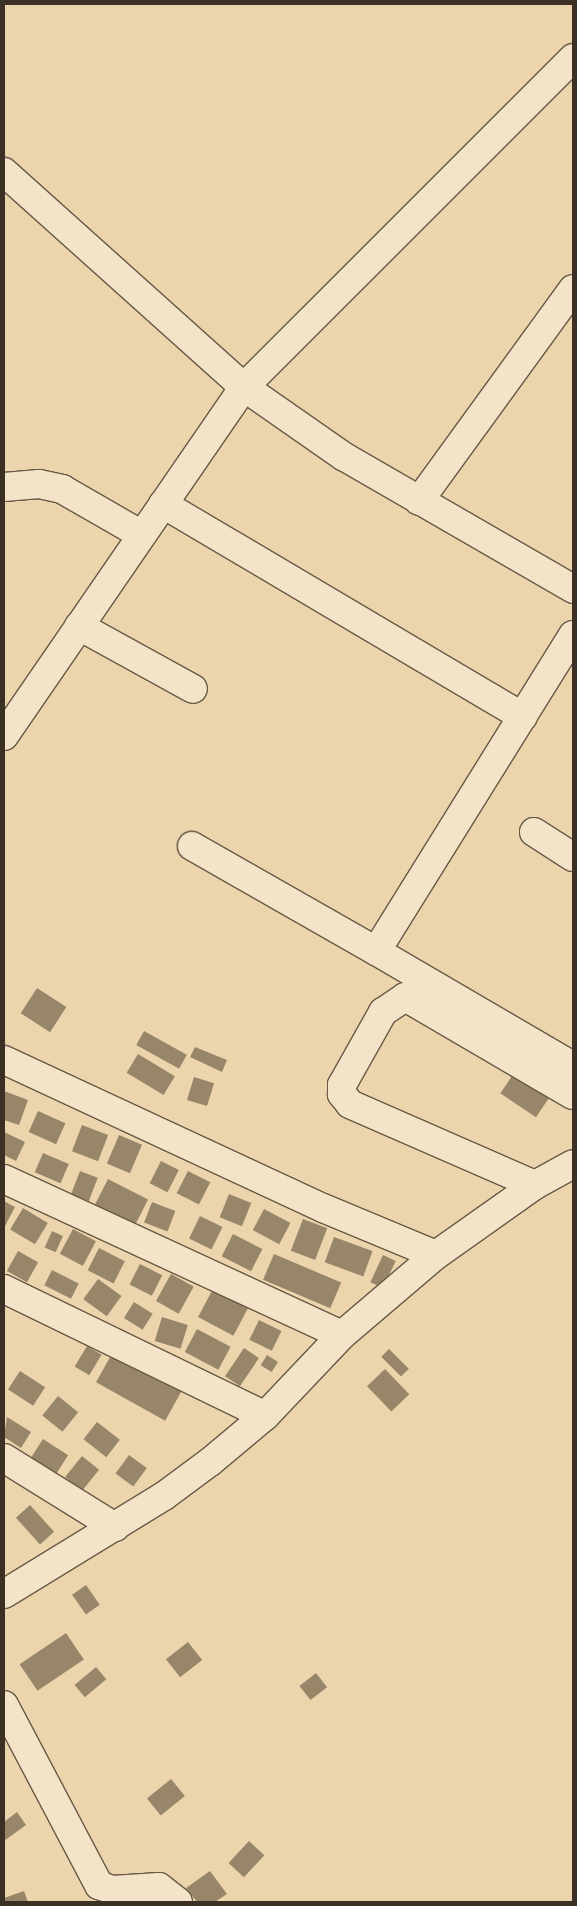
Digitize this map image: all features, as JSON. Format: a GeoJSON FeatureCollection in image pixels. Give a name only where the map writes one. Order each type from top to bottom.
{"type":"FeatureCollection","features":[{"type":"Feature","properties":{"kind":"street"},"geometry":{"type":"LineString","coordinates":[[4,736],[244,387],[573,58]]}},
{"type":"Feature","properties":{"kind":"street"},"geometry":{"type":"LineString","coordinates":[[4,172],[244,387],[343,456],[573,589]]}},
{"type":"Feature","properties":{"kind":"street"},"geometry":{"type":"LineString","coordinates":[[419,501],[573,289]]}},
{"type":"Feature","properties":{"kind":"street"},"geometry":{"type":"LineString","coordinates":[[4,487],[39,484],[62,489],[142,535]]}},
{"type":"Feature","properties":{"kind":"street"},"geometry":{"type":"LineString","coordinates":[[163,504],[523,716]]}},
{"type":"Feature","properties":{"kind":"street"},"geometry":{"type":"LineString","coordinates":[[79,626],[193,689]]}},
{"type":"Feature","properties":{"kind":"street"},"geometry":{"type":"LineString","coordinates":[[376,951],[573,636]]}},
{"type":"Feature","properties":{"kind":"street"},"geometry":{"type":"LineString","coordinates":[[534,832],[573,856]]}},
{"type":"Feature","properties":{"kind":"street"},"geometry":{"type":"LineString","coordinates":[[192,846],[573,1066]]}},
{"type":"Feature","properties":{"kind":"street"},"geometry":{"type":"LineString","coordinates":[[535,1185],[350,1104],[342,1094],[342,1085],[383,1012],[405,997],[573,1095]]}},
{"type":"Feature","properties":{"kind":"street"},"geometry":{"type":"LineString","coordinates":[[4,1060],[324,1208],[436,1255]]}},
{"type":"Feature","properties":{"kind":"street"},"geometry":{"type":"LineString","coordinates":[[4,1594],[164,1496],[264,1416],[342,1334],[436,1255],[535,1185],[573,1164]]}},
{"type":"Feature","properties":{"kind":"street"},"geometry":{"type":"LineString","coordinates":[[4,1179],[342,1334]]}},
{"type":"Feature","properties":{"kind":"street"},"geometry":{"type":"LineString","coordinates":[[4,1289],[264,1416]]}},
{"type":"Feature","properties":{"kind":"street"},"geometry":{"type":"LineString","coordinates":[[4,1458],[116,1527]]}},
{"type":"Feature","properties":{"kind":"street"},"geometry":{"type":"LineString","coordinates":[[4,1705],[99,1885],[112,1890],[151,1886],[178,1902]]}},
{"type":"Feature","properties":{"kind":"building"},"geometry":{"type":"Polygon","coordinates":[[[37,988],[66,1007],[50,1032],[21,1013],[37,988]]]}},
{"type":"Feature","properties":{"kind":"building"},"geometry":{"type":"Polygon","coordinates":[[[144,1031],[187,1055],[179,1069],[136,1045],[144,1031]]]}},
{"type":"Feature","properties":{"kind":"building"},"geometry":{"type":"Polygon","coordinates":[[[195,1047],[227,1060],[222,1072],[190,1057],[195,1047]]]}},
{"type":"Feature","properties":{"kind":"building"},"geometry":{"type":"Polygon","coordinates":[[[138,1054],[175,1076],[164,1095],[127,1073],[138,1054]]]}},
{"type":"Feature","properties":{"kind":"building"},"geometry":{"type":"Polygon","coordinates":[[[516,1070],[552,1094],[536,1117],[500,1093],[516,1070]]]}},
{"type":"Feature","properties":{"kind":"building"},"geometry":{"type":"Polygon","coordinates":[[[194,1077],[214,1083],[207,1106],[187,1100],[194,1077]]]}},
{"type":"Feature","properties":{"kind":"building"},"geometry":{"type":"Polygon","coordinates":[[[4,1091],[28,1100],[19,1125],[4,1120],[4,1091]]]}},
{"type":"Feature","properties":{"kind":"building"},"geometry":{"type":"Polygon","coordinates":[[[38,1111],[65,1123],[56,1144],[29,1132],[38,1111]]]}},
{"type":"Feature","properties":{"kind":"building"},"geometry":{"type":"Polygon","coordinates":[[[82,1125],[108,1135],[98,1161],[72,1151],[82,1125]]]}},
{"type":"Feature","properties":{"kind":"building"},"geometry":{"type":"Polygon","coordinates":[[[4,1132],[25,1142],[16,1161],[4,1155],[4,1132]]]}},
{"type":"Feature","properties":{"kind":"building"},"geometry":{"type":"Polygon","coordinates":[[[119,1135],[142,1145],[130,1173],[107,1164],[119,1135]]]}},
{"type":"Feature","properties":{"kind":"building"},"geometry":{"type":"Polygon","coordinates":[[[43,1153],[69,1164],[61,1183],[35,1172],[43,1153]]]}},
{"type":"Feature","properties":{"kind":"building"},"geometry":{"type":"Polygon","coordinates":[[[161,1161],[179,1170],[167,1192],[150,1183],[161,1161]]]}},
{"type":"Feature","properties":{"kind":"building"},"geometry":{"type":"Polygon","coordinates":[[[80,1171],[98,1178],[89,1201],[71,1194],[80,1171]]]}},
{"type":"Feature","properties":{"kind":"building"},"geometry":{"type":"Polygon","coordinates":[[[188,1171],[210,1182],[199,1205],[177,1193],[188,1171]]]}},
{"type":"Feature","properties":{"kind":"building"},"geometry":{"type":"Polygon","coordinates":[[[108,1179],[148,1199],[133,1230],[93,1209],[108,1179]]]}},
{"type":"Feature","properties":{"kind":"building"},"geometry":{"type":"Polygon","coordinates":[[[229,1194],[251,1203],[242,1226],[220,1217],[229,1194]]]}},
{"type":"Feature","properties":{"kind":"building"},"geometry":{"type":"Polygon","coordinates":[[[4,1201],[15,1207],[4,1228],[4,1201]]]}},
{"type":"Feature","properties":{"kind":"building"},"geometry":{"type":"Polygon","coordinates":[[[152,1202],[175,1211],[167,1231],[144,1223],[152,1202]]]}},
{"type":"Feature","properties":{"kind":"building"},"geometry":{"type":"Polygon","coordinates":[[[23,1208],[48,1223],[35,1244],[10,1229],[23,1208]]]}},
{"type":"Feature","properties":{"kind":"building"},"geometry":{"type":"Polygon","coordinates":[[[264,1209],[290,1223],[279,1244],[253,1230],[264,1209]]]}},
{"type":"Feature","properties":{"kind":"building"},"geometry":{"type":"Polygon","coordinates":[[[200,1216],[222,1227],[212,1249],[189,1238],[200,1216]]]}},
{"type":"Feature","properties":{"kind":"building"},"geometry":{"type":"Polygon","coordinates":[[[303,1219],[327,1228],[315,1260],[291,1251],[303,1219]]]}},
{"type":"Feature","properties":{"kind":"building"},"geometry":{"type":"Polygon","coordinates":[[[73,1229],[96,1241],[83,1266],[60,1254],[73,1229]]]}},
{"type":"Feature","properties":{"kind":"building"},"geometry":{"type":"Polygon","coordinates":[[[52,1231],[63,1236],[56,1252],[45,1247],[52,1231]]]}},
{"type":"Feature","properties":{"kind":"building"},"geometry":{"type":"Polygon","coordinates":[[[233,1234],[262,1249],[251,1271],[222,1256],[233,1234]]]}},
{"type":"Feature","properties":{"kind":"building"},"geometry":{"type":"Polygon","coordinates":[[[334,1237],[373,1251],[363,1276],[325,1262],[334,1237]]]}},
{"type":"Feature","properties":{"kind":"building"},"geometry":{"type":"Polygon","coordinates":[[[99,1248],[125,1261],[113,1283],[88,1270],[99,1248]]]}},
{"type":"Feature","properties":{"kind":"building"},"geometry":{"type":"Polygon","coordinates":[[[18,1251],[38,1262],[27,1282],[7,1271],[18,1251]]]}},
{"type":"Feature","properties":{"kind":"building"},"geometry":{"type":"Polygon","coordinates":[[[274,1254],[341,1283],[330,1308],[263,1280],[274,1254]]]}},
{"type":"Feature","properties":{"kind":"building"},"geometry":{"type":"Polygon","coordinates":[[[383,1255],[396,1261],[383,1288],[370,1282],[383,1255]]]}},
{"type":"Feature","properties":{"kind":"building"},"geometry":{"type":"Polygon","coordinates":[[[140,1264],[162,1275],[152,1296],[130,1284],[140,1264]]]}},
{"type":"Feature","properties":{"kind":"building"},"geometry":{"type":"Polygon","coordinates":[[[52,1270],[79,1284],[71,1299],[44,1285],[52,1270]]]}},
{"type":"Feature","properties":{"kind":"building"},"geometry":{"type":"Polygon","coordinates":[[[171,1274],[194,1287],[179,1314],[156,1301],[171,1274]]]}},
{"type":"Feature","properties":{"kind":"building"},"geometry":{"type":"Polygon","coordinates":[[[98,1279],[121,1296],[107,1316],[83,1299],[98,1279]]]}},
{"type":"Feature","properties":{"kind":"building"},"geometry":{"type":"Polygon","coordinates":[[[214,1287],[249,1306],[233,1336],[198,1317],[214,1287]]]}},
{"type":"Feature","properties":{"kind":"building"},"geometry":{"type":"Polygon","coordinates":[[[134,1302],[153,1314],[143,1330],[124,1318],[134,1302]]]}},
{"type":"Feature","properties":{"kind":"building"},"geometry":{"type":"Polygon","coordinates":[[[162,1317],[188,1325],[181,1349],[155,1341],[162,1317]]]}},
{"type":"Feature","properties":{"kind":"building"},"geometry":{"type":"Polygon","coordinates":[[[259,1320],[281,1331],[272,1351],[249,1340],[259,1320]]]}},
{"type":"Feature","properties":{"kind":"building"},"geometry":{"type":"Polygon","coordinates":[[[197,1329],[231,1347],[218,1370],[185,1352],[197,1329]]]}},
{"type":"Feature","properties":{"kind":"building"},"geometry":{"type":"Polygon","coordinates":[[[87,1346],[102,1355],[89,1375],[75,1367],[87,1346]]]}},
{"type":"Feature","properties":{"kind":"building"},"geometry":{"type":"Polygon","coordinates":[[[244,1348],[259,1358],[240,1386],[225,1376],[244,1348]]]}},
{"type":"Feature","properties":{"kind":"building"},"geometry":{"type":"Polygon","coordinates":[[[389,1349],[409,1369],[401,1377],[381,1357],[389,1349]]]}},
{"type":"Feature","properties":{"kind":"building"},"geometry":{"type":"Polygon","coordinates":[[[114,1350],[183,1388],[165,1421],[96,1382],[114,1350]]]}},
{"type":"Feature","properties":{"kind":"building"},"geometry":{"type":"Polygon","coordinates":[[[267,1355],[278,1362],[272,1372],[261,1365],[267,1355]]]}},
{"type":"Feature","properties":{"kind":"building"},"geometry":{"type":"Polygon","coordinates":[[[385,1369],[409,1394],[391,1412],[367,1386],[385,1369]]]}},
{"type":"Feature","properties":{"kind":"building"},"geometry":{"type":"Polygon","coordinates":[[[20,1371],[45,1387],[33,1406],[8,1389],[20,1371]]]}},
{"type":"Feature","properties":{"kind":"building"},"geometry":{"type":"Polygon","coordinates":[[[58,1396],[78,1412],[62,1432],[42,1415],[58,1396]]]}},
{"type":"Feature","properties":{"kind":"building"},"geometry":{"type":"Polygon","coordinates":[[[7,1417],[31,1432],[21,1448],[4,1437],[7,1417]]]}},
{"type":"Feature","properties":{"kind":"building"},"geometry":{"type":"Polygon","coordinates":[[[97,1422],[120,1440],[106,1457],[83,1439],[97,1422]]]}},
{"type":"Feature","properties":{"kind":"building"},"geometry":{"type":"Polygon","coordinates":[[[43,1439],[68,1455],[56,1474],[31,1457],[43,1439]]]}},
{"type":"Feature","properties":{"kind":"building"},"geometry":{"type":"Polygon","coordinates":[[[129,1455],[147,1468],[133,1487],[115,1474],[129,1455]]]}},
{"type":"Feature","properties":{"kind":"building"},"geometry":{"type":"Polygon","coordinates":[[[82,1456],[99,1470],[82,1491],[65,1477],[82,1456]]]}},
{"type":"Feature","properties":{"kind":"building"},"geometry":{"type":"Polygon","coordinates":[[[30,1505],[54,1532],[40,1544],[16,1518],[30,1505]]]}},
{"type":"Feature","properties":{"kind":"building"},"geometry":{"type":"Polygon","coordinates":[[[86,1585],[100,1605],[86,1614],[72,1595],[86,1585]]]}},
{"type":"Feature","properties":{"kind":"building"},"geometry":{"type":"Polygon","coordinates":[[[66,1633],[84,1660],[37,1691],[20,1664],[66,1633]]]}},
{"type":"Feature","properties":{"kind":"building"},"geometry":{"type":"Polygon","coordinates":[[[188,1642],[202,1660],[180,1677],[166,1659],[188,1642]]]}},
{"type":"Feature","properties":{"kind":"building"},"geometry":{"type":"Polygon","coordinates":[[[96,1667],[106,1679],[85,1697],[75,1685],[96,1667]]]}},
{"type":"Feature","properties":{"kind":"building"},"geometry":{"type":"Polygon","coordinates":[[[316,1673],[327,1687],[311,1700],[299,1686],[316,1673]]]}},
{"type":"Feature","properties":{"kind":"building"},"geometry":{"type":"Polygon","coordinates":[[[171,1779],[185,1796],[161,1816],[147,1799],[171,1779]]]}},
{"type":"Feature","properties":{"kind":"building"},"geometry":{"type":"Polygon","coordinates":[[[17,1812],[26,1825],[4,1841],[4,1822],[17,1812]]]}},
{"type":"Feature","properties":{"kind":"building"},"geometry":{"type":"Polygon","coordinates":[[[249,1841],[264,1855],[244,1877],[229,1863],[249,1841]]]}},
{"type":"Feature","properties":{"kind":"building"},"geometry":{"type":"Polygon","coordinates":[[[210,1871],[227,1894],[215,1902],[197,1902],[186,1888],[210,1871]]]}},
{"type":"Feature","properties":{"kind":"building"},"geometry":{"type":"Polygon","coordinates":[[[24,1891],[28,1902],[4,1902],[4,1898],[24,1891]]]}}]}
